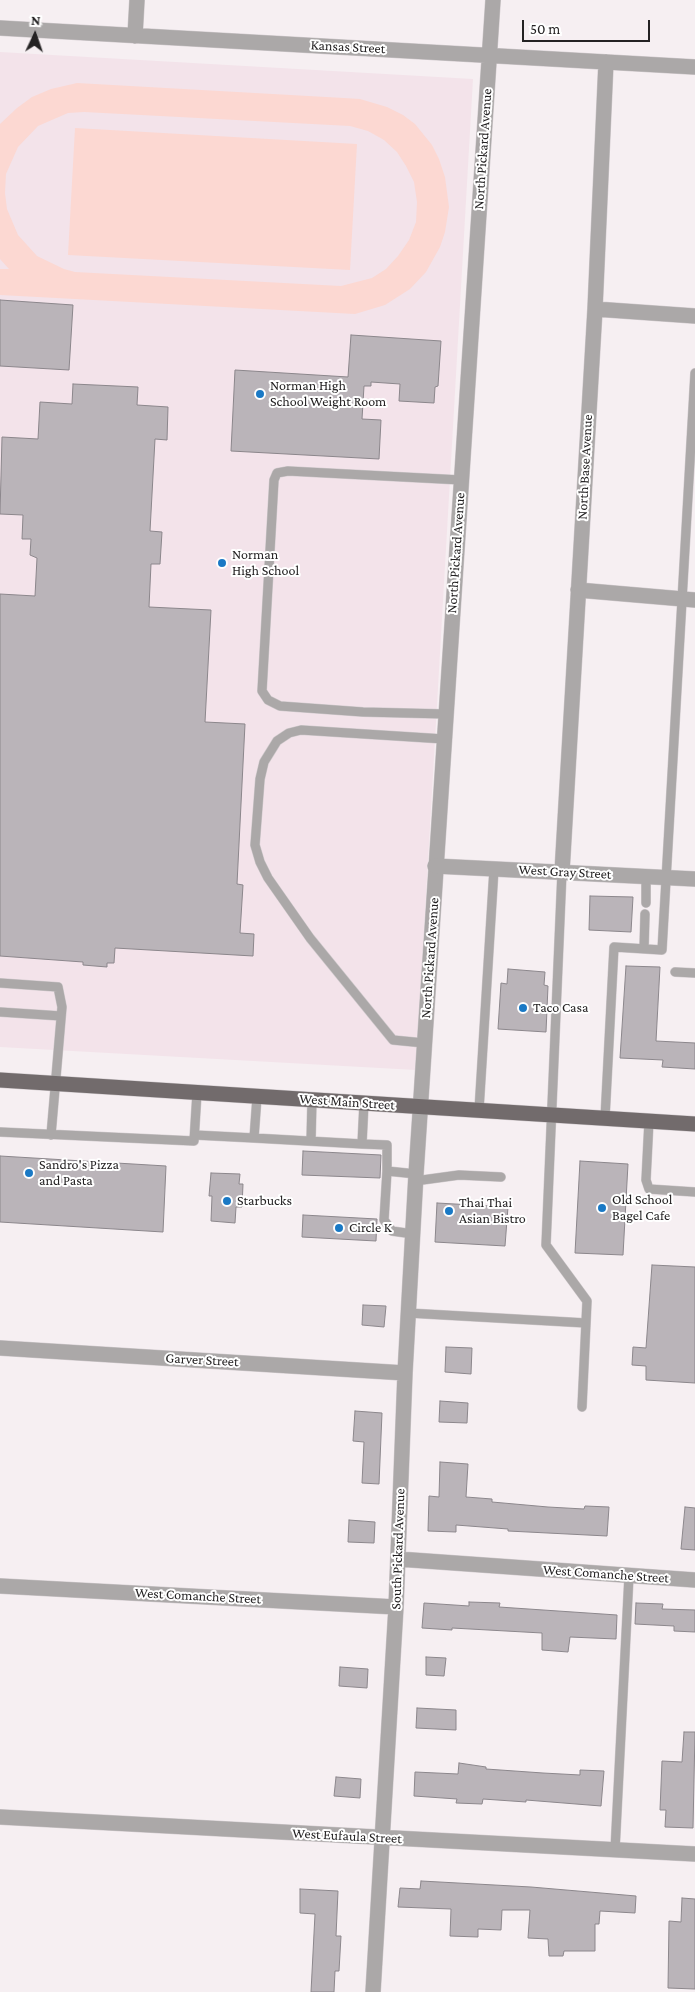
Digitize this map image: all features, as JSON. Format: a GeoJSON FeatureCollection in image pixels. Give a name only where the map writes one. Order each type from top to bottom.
{"type":"FeatureCollection","features":[{"type":"Feature","properties":{"kind":"main road","name":"West Main Street"},"geometry":{"type":"LineString","coordinates":[[0,1080],[695,1124]]}},
{"type":"Feature","properties":{"kind":"street"},"geometry":{"type":"LineString","coordinates":[[135,36],[137,0]]}},
{"type":"Feature","properties":{"kind":"street","name":"North Pickard Avenue"},"geometry":{"type":"LineString","coordinates":[[420,1107],[493,0]]}},
{"type":"Feature","properties":{"kind":"street","name":"Kansas Street"},"geometry":{"type":"LineString","coordinates":[[0,28],[695,67]]}},
{"type":"Feature","properties":{"kind":"street","name":"North Base Avenue"},"geometry":{"type":"LineString","coordinates":[[562,872],[595,309],[606,62]]}},
{"type":"Feature","properties":{"kind":"street"},"geometry":{"type":"LineString","coordinates":[[595,309],[695,316]]}},
{"type":"Feature","properties":{"kind":"street"},"geometry":{"type":"LineString","coordinates":[[578,590],[688,599]]}},
{"type":"Feature","properties":{"kind":"street","name":"West Gray Street"},"geometry":{"type":"LineString","coordinates":[[435,866],[695,879]]}},
{"type":"Feature","properties":{"kind":"street","name":"South Pickard Avenue"},"geometry":{"type":"LineString","coordinates":[[373,1992],[396,1607],[405,1373],[420,1107]]}},
{"type":"Feature","properties":{"kind":"street","name":"Garver Street"},"geometry":{"type":"LineString","coordinates":[[0,1348],[405,1373]]}},
{"type":"Feature","properties":{"kind":"street","name":"West Comanche Street"},"geometry":{"type":"LineString","coordinates":[[398,1559],[695,1580]]}},
{"type":"Feature","properties":{"kind":"street","name":"West Comanche Street"},"geometry":{"type":"LineString","coordinates":[[0,1586],[396,1607]]}},
{"type":"Feature","properties":{"kind":"street","name":"West Eufaula Street"},"geometry":{"type":"LineString","coordinates":[[0,1817],[695,1854]]}},
{"type":"Feature","properties":{"kind":"lane"},"geometry":{"type":"LineString","coordinates":[[605,1118],[614,947],[662,950],[665,878],[688,599],[695,373]]}},
{"type":"Feature","properties":{"kind":"lane"},"geometry":{"type":"LineString","coordinates":[[445,714],[364,712],[280,706],[268,700],[262,690],[274,480],[277,472],[288,470],[461,480]]}},
{"type":"Feature","properties":{"kind":"lane"},"geometry":{"type":"LineString","coordinates":[[424,1043],[393,1040],[310,938],[268,878],[260,862],[255,845],[260,779],[264,762],[277,741],[289,733],[301,730],[444,739]]}},
{"type":"Feature","properties":{"kind":"lane"},"geometry":{"type":"LineString","coordinates":[[479,1110],[494,868]]}},
{"type":"Feature","properties":{"kind":"lane"},"geometry":{"type":"LineString","coordinates":[[562,872],[546,1245],[587,1301],[582,1407]]}},
{"type":"Feature","properties":{"kind":"lane"},"geometry":{"type":"LineString","coordinates":[[646,876],[646,903]]}},
{"type":"Feature","properties":{"kind":"lane"},"geometry":{"type":"LineString","coordinates":[[644,949],[645,914]]}},
{"type":"Feature","properties":{"kind":"lane"},"geometry":{"type":"LineString","coordinates":[[675,972],[695,973]]}},
{"type":"Feature","properties":{"kind":"lane"},"geometry":{"type":"LineString","coordinates":[[0,983],[58,987],[62,1007],[51,1135]]}},
{"type":"Feature","properties":{"kind":"lane"},"geometry":{"type":"LineString","coordinates":[[0,1012],[61,1016]]}},
{"type":"Feature","properties":{"kind":"lane"},"geometry":{"type":"LineString","coordinates":[[0,1132],[194,1141],[197,1093]]}},
{"type":"Feature","properties":{"kind":"lane"},"geometry":{"type":"LineString","coordinates":[[254,1138],[257,1096]]}},
{"type":"Feature","properties":{"kind":"lane"},"geometry":{"type":"LineString","coordinates":[[311,1141],[312,1100]]}},
{"type":"Feature","properties":{"kind":"lane"},"geometry":{"type":"LineString","coordinates":[[362,1144],[364,1103]]}},
{"type":"Feature","properties":{"kind":"lane"},"geometry":{"type":"LineString","coordinates":[[649,1121],[646,1180],[650,1189],[695,1192]]}},
{"type":"Feature","properties":{"kind":"lane"},"geometry":{"type":"LineString","coordinates":[[195,1135],[386,1145],[387,1171],[384,1220],[392,1231],[413,1234]]}},
{"type":"Feature","properties":{"kind":"lane"},"geometry":{"type":"LineString","coordinates":[[387,1171],[416,1177],[459,1175],[501,1177]]}},
{"type":"Feature","properties":{"kind":"lane"},"geometry":{"type":"LineString","coordinates":[[408,1313],[586,1323]]}},
{"type":"Feature","properties":{"kind":"lane"},"geometry":{"type":"LineString","coordinates":[[615,1850],[629,1576]]}},
{"type":"Feature","properties":{"kind":"shaded area","name":"Norman High School"},"geometry":{"type":"Polygon","coordinates":[[[0,52],[473,79],[416,1070],[0,1047],[0,52]]]}},
{"type":"Feature","properties":{"kind":"shaded area"},"geometry":{"type":"Polygon","coordinates":[[[77,83],[360,99],[387,107],[415,124],[432,145],[439,159],[445,177],[449,207],[445,232],[440,247],[426,272],[410,289],[385,305],[355,314],[0,295],[0,269],[9,269],[0,259],[0,124],[32,97],[51,89],[77,83]],[[84,112],[68,113],[38,126],[18,147],[6,174],[5,193],[7,209],[18,235],[37,256],[64,269],[75,272],[341,286],[372,278],[386,269],[409,240],[416,222],[417,202],[414,182],[397,152],[384,140],[368,131],[350,126],[84,112]]]}},
{"type":"Feature","properties":{"kind":"shaded area"},"geometry":{"type":"Polygon","coordinates":[[[75,128],[357,144],[350,270],[68,255],[75,128]]]}},
{"type":"Feature","properties":{"kind":"building"},"geometry":{"type":"Polygon","coordinates":[[[0,300],[73,305],[69,370],[0,366],[0,300]]]}},
{"type":"Feature","properties":{"kind":"building"},"geometry":{"type":"Polygon","coordinates":[[[351,335],[441,341],[438,386],[435,387],[434,403],[399,401],[400,384],[371,382],[371,386],[364,386],[362,419],[381,420],[379,459],[231,451],[235,370],[348,377],[351,335]]]}},
{"type":"Feature","properties":{"kind":"building"},"geometry":{"type":"Polygon","coordinates":[[[73,384],[138,387],[137,405],[168,407],[167,440],[155,439],[150,531],[162,532],[160,564],[151,564],[149,607],[211,610],[205,722],[245,724],[237,884],[243,885],[240,933],[254,934],[253,956],[115,948],[114,963],[107,963],[107,967],[83,965],[83,962],[0,956],[0,594],[35,596],[37,558],[30,555],[31,539],[22,539],[23,515],[0,514],[2,437],[38,439],[40,402],[72,404],[73,384]]]}},
{"type":"Feature","properties":{"kind":"building"},"geometry":{"type":"Polygon","coordinates":[[[590,896],[633,897],[631,932],[589,930],[590,896]]]}},
{"type":"Feature","properties":{"kind":"building"},"geometry":{"type":"Polygon","coordinates":[[[626,966],[660,967],[656,1041],[695,1043],[695,1069],[662,1067],[663,1060],[620,1058],[626,966]]]}},
{"type":"Feature","properties":{"kind":"building","name":"Taco Casa"},"geometry":{"type":"Polygon","coordinates":[[[508,969],[545,972],[544,985],[548,986],[546,1032],[498,1029],[501,983],[507,984],[508,969]]]}},
{"type":"Feature","properties":{"kind":"building"},"geometry":{"type":"Polygon","coordinates":[[[303,1151],[381,1155],[380,1178],[302,1175],[303,1151]]]}},
{"type":"Feature","properties":{"kind":"building"},"geometry":{"type":"Polygon","coordinates":[[[0,1156],[166,1166],[163,1232],[0,1222],[0,1156]]]}},
{"type":"Feature","properties":{"kind":"building","name":"Old School Bagel Cafe"},"geometry":{"type":"Polygon","coordinates":[[[580,1161],[628,1164],[623,1255],[575,1253],[580,1161]]]}},
{"type":"Feature","properties":{"kind":"building","name":"Starbucks"},"geometry":{"type":"Polygon","coordinates":[[[211,1173],[240,1174],[239,1184],[243,1184],[242,1207],[236,1207],[235,1223],[211,1221],[212,1196],[209,1196],[211,1173]]]}},
{"type":"Feature","properties":{"kind":"building"},"geometry":{"type":"Polygon","coordinates":[[[437,1203],[508,1207],[505,1246],[435,1242],[437,1203]]]}},
{"type":"Feature","properties":{"kind":"building","name":"Circle K"},"geometry":{"type":"Polygon","coordinates":[[[303,1215],[377,1219],[376,1241],[302,1237],[303,1215]]]}},
{"type":"Feature","properties":{"kind":"building"},"geometry":{"type":"Polygon","coordinates":[[[652,1265],[695,1267],[695,1383],[646,1380],[646,1366],[632,1365],[633,1347],[646,1348],[652,1265]]]}},
{"type":"Feature","properties":{"kind":"building"},"geometry":{"type":"Polygon","coordinates":[[[363,1305],[386,1306],[384,1327],[362,1325],[363,1305]]]}},
{"type":"Feature","properties":{"kind":"building"},"geometry":{"type":"Polygon","coordinates":[[[446,1347],[472,1348],[471,1374],[445,1372],[446,1347]]]}},
{"type":"Feature","properties":{"kind":"building"},"geometry":{"type":"Polygon","coordinates":[[[440,1401],[468,1403],[467,1423],[439,1422],[440,1401]]]}},
{"type":"Feature","properties":{"kind":"building"},"geometry":{"type":"Polygon","coordinates":[[[355,1411],[382,1413],[379,1484],[362,1483],[364,1442],[353,1441],[355,1411]]]}},
{"type":"Feature","properties":{"kind":"building"},"geometry":{"type":"Polygon","coordinates":[[[440,1462],[468,1464],[466,1497],[492,1499],[492,1502],[548,1507],[584,1509],[585,1506],[609,1507],[607,1536],[508,1531],[508,1529],[456,1525],[456,1532],[428,1531],[429,1496],[439,1497],[440,1462]]]}},
{"type":"Feature","properties":{"kind":"building"},"geometry":{"type":"Polygon","coordinates":[[[685,1507],[695,1508],[695,1550],[681,1549],[685,1507]]]}},
{"type":"Feature","properties":{"kind":"building"},"geometry":{"type":"Polygon","coordinates":[[[349,1520],[375,1522],[374,1543],[348,1542],[349,1520]]]}},
{"type":"Feature","properties":{"kind":"building"},"geometry":{"type":"Polygon","coordinates":[[[469,1602],[500,1603],[499,1607],[617,1615],[616,1639],[570,1637],[568,1652],[542,1650],[542,1633],[422,1628],[424,1603],[469,1606],[469,1602]]]}},
{"type":"Feature","properties":{"kind":"building"},"geometry":{"type":"Polygon","coordinates":[[[636,1603],[663,1604],[662,1609],[695,1610],[695,1632],[674,1631],[674,1626],[635,1624],[636,1603]]]}},
{"type":"Feature","properties":{"kind":"building"},"geometry":{"type":"Polygon","coordinates":[[[426,1657],[446,1658],[444,1676],[426,1675],[426,1657]]]}},
{"type":"Feature","properties":{"kind":"building"},"geometry":{"type":"Polygon","coordinates":[[[340,1667],[368,1669],[367,1688],[339,1686],[340,1667]]]}},
{"type":"Feature","properties":{"kind":"building"},"geometry":{"type":"Polygon","coordinates":[[[417,1708],[456,1710],[456,1730],[416,1728],[417,1708]]]}},
{"type":"Feature","properties":{"kind":"building"},"geometry":{"type":"Polygon","coordinates":[[[684,1732],[695,1732],[693,1828],[665,1827],[666,1810],[660,1810],[662,1761],[682,1762],[684,1732]]]}},
{"type":"Feature","properties":{"kind":"building"},"geometry":{"type":"Polygon","coordinates":[[[459,1763],[486,1767],[486,1769],[543,1773],[580,1775],[580,1770],[604,1771],[601,1806],[526,1800],[526,1802],[483,1799],[482,1804],[456,1803],[457,1799],[414,1796],[415,1772],[458,1774],[459,1763]]]}},
{"type":"Feature","properties":{"kind":"building"},"geometry":{"type":"Polygon","coordinates":[[[336,1777],[361,1779],[360,1798],[334,1796],[336,1777]]]}},
{"type":"Feature","properties":{"kind":"building"},"geometry":{"type":"Polygon","coordinates":[[[421,1881],[531,1887],[636,1896],[635,1913],[600,1911],[599,1924],[595,1924],[595,1951],[564,1951],[563,1956],[549,1956],[548,1939],[528,1938],[530,1910],[502,1910],[501,1930],[478,1929],[478,1937],[450,1936],[451,1909],[398,1907],[400,1888],[420,1889],[421,1881]]]}},
{"type":"Feature","properties":{"kind":"building"},"geometry":{"type":"Polygon","coordinates":[[[300,1889],[338,1891],[336,1936],[341,1936],[339,1971],[335,1971],[334,1992],[311,1992],[315,1914],[300,1913],[300,1889]]]}},
{"type":"Feature","properties":{"kind":"building"},"geometry":{"type":"Polygon","coordinates":[[[682,1898],[695,1899],[695,1989],[668,1988],[669,1921],[681,1922],[682,1898]]]}},
{"type":"Feature","properties":{"kind":"place","name":"Norman High School Weight Room"},"geometry":{"type":"Point","coordinates":[260,394]}},
{"type":"Feature","properties":{"kind":"place","name":"Norman High School"},"geometry":{"type":"Point","coordinates":[222,563]}},
{"type":"Feature","properties":{"kind":"place","name":"Taco Casa"},"geometry":{"type":"Point","coordinates":[523,1008]}},
{"type":"Feature","properties":{"kind":"place","name":"Sandro's Pizza and Pasta"},"geometry":{"type":"Point","coordinates":[29,1173]}},
{"type":"Feature","properties":{"kind":"place","name":"Starbucks"},"geometry":{"type":"Point","coordinates":[227,1201]}},
{"type":"Feature","properties":{"kind":"place","name":"Old School Bagel Cafe"},"geometry":{"type":"Point","coordinates":[602,1208]}},
{"type":"Feature","properties":{"kind":"place","name":"Thai Thai Asian Bistro"},"geometry":{"type":"Point","coordinates":[449,1211]}},
{"type":"Feature","properties":{"kind":"place","name":"Circle K"},"geometry":{"type":"Point","coordinates":[339,1228]}}]}
